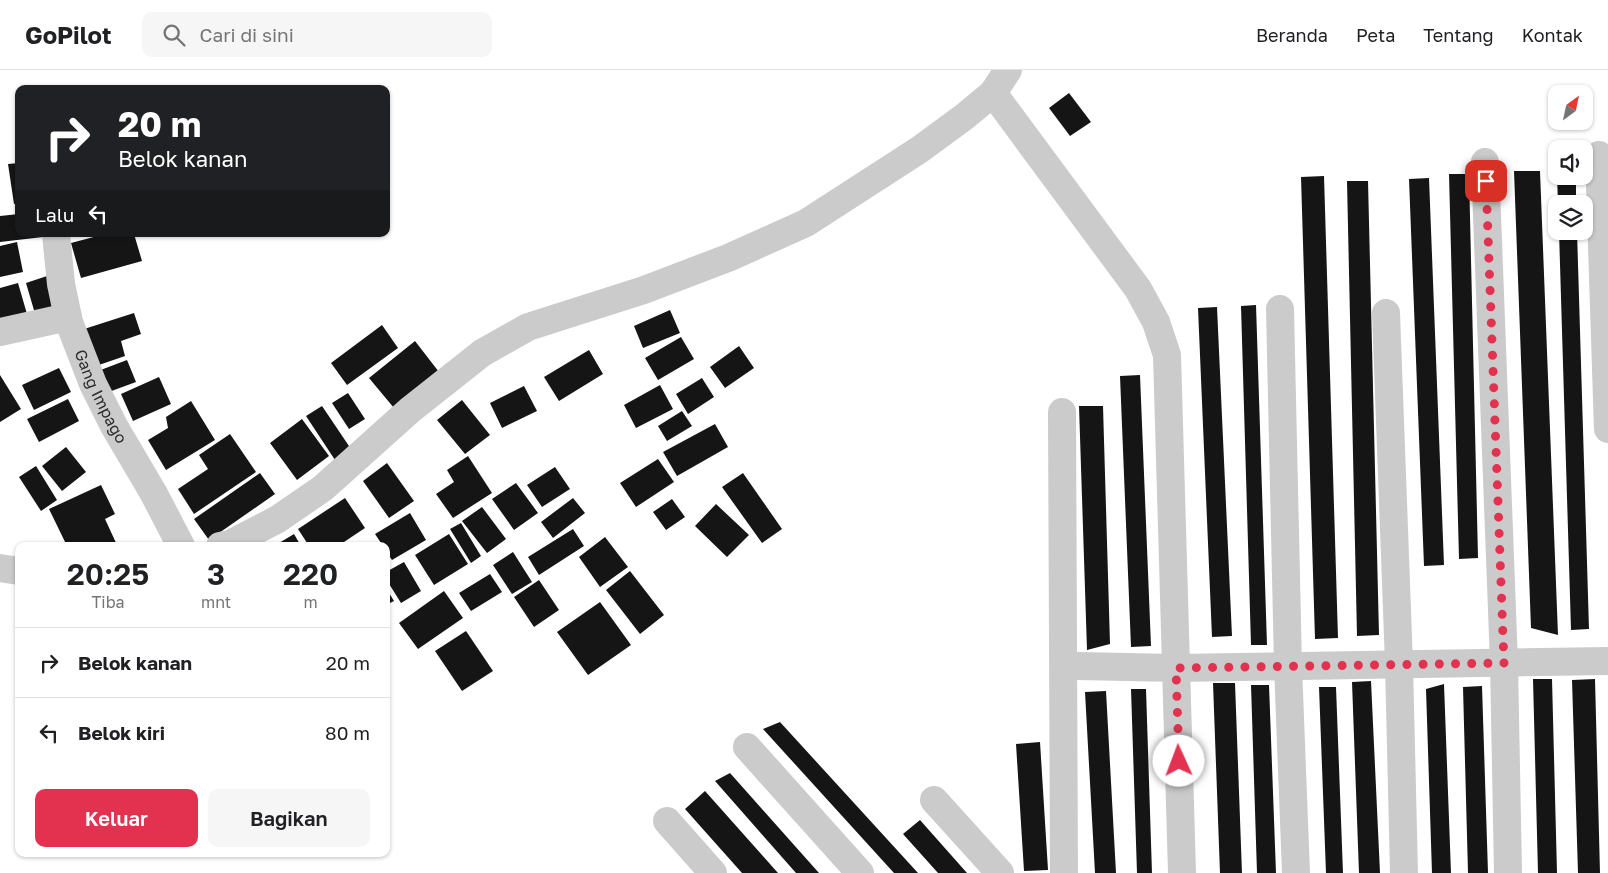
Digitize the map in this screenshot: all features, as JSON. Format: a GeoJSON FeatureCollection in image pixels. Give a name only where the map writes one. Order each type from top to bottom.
{"type":"FeatureCollection","features":[{"type":"Feature","properties":{"kind":"street"},"geometry":{"type":"LineString","coordinates":[[234,542],[278,519],[323,488],[417,405],[482,353],[528,327],[644,290],[728,258],[806,223],[919,150],[993,93],[1008,70]]}},
{"type":"Feature","properties":{"kind":"street"},"geometry":{"type":"LineString","coordinates":[[993,93],[1138,289],[1156,322],[1167,355],[1182,873]]}},
{"type":"Feature","properties":{"kind":"street"},"geometry":{"type":"LineString","coordinates":[[1599,155],[1608,429]]}},
{"type":"Feature","properties":{"kind":"street"},"geometry":{"type":"LineString","coordinates":[[1485,162],[1504,663],[1508,873]]}},
{"type":"Feature","properties":{"kind":"street","name":"Gang Impago"},"geometry":{"type":"LineString","coordinates":[[56,237],[61,284],[68,318],[93,384],[114,426],[154,494],[179,542]]}},
{"type":"Feature","properties":{"kind":"street"},"geometry":{"type":"LineString","coordinates":[[1280,309],[1288,666],[1296,873]]}},
{"type":"Feature","properties":{"kind":"street"},"geometry":{"type":"LineString","coordinates":[[1386,313],[1399,664],[1404,873]]}},
{"type":"Feature","properties":{"kind":"street"},"geometry":{"type":"LineString","coordinates":[[0,332],[68,318]]}},
{"type":"Feature","properties":{"kind":"street"},"geometry":{"type":"LineString","coordinates":[[1062,412],[1064,873]]}},
{"type":"Feature","properties":{"kind":"street"},"geometry":{"type":"LineString","coordinates":[[0,568],[15,570]]}},
{"type":"Feature","properties":{"kind":"street"},"geometry":{"type":"LineString","coordinates":[[1077,666],[1176,668],[1608,661]]}},
{"type":"Feature","properties":{"kind":"street"},"geometry":{"type":"LineString","coordinates":[[747,747],[860,873]]}},
{"type":"Feature","properties":{"kind":"street"},"geometry":{"type":"LineString","coordinates":[[934,800],[1000,873]]}},
{"type":"Feature","properties":{"kind":"street"},"geometry":{"type":"LineString","coordinates":[[667,821],[712,873]]}},
{"type":"Feature","properties":{"kind":"building"},"geometry":{"type":"Polygon","coordinates":[[[1069,93],[1091,122],[1070,136],[1049,108],[1069,93]]]}},
{"type":"Feature","properties":{"kind":"building"},"geometry":{"type":"Polygon","coordinates":[[[15,163],[14,204],[8,164],[15,163]]]}},
{"type":"Feature","properties":{"kind":"building"},"geometry":{"type":"Polygon","coordinates":[[[1514,171],[1540,171],[1558,635],[1531,628],[1514,171]]]}},
{"type":"Feature","properties":{"kind":"building"},"geometry":{"type":"Polygon","coordinates":[[[1449,174],[1469,174],[1478,558],[1459,559],[1449,174]]]}},
{"type":"Feature","properties":{"kind":"building"},"geometry":{"type":"Polygon","coordinates":[[[1324,176],[1338,638],[1315,639],[1301,177],[1324,176]]]}},
{"type":"Feature","properties":{"kind":"building"},"geometry":{"type":"Polygon","coordinates":[[[1429,178],[1444,565],[1424,566],[1409,179],[1429,178]]]}},
{"type":"Feature","properties":{"kind":"building"},"geometry":{"type":"Polygon","coordinates":[[[1347,181],[1368,181],[1379,635],[1357,636],[1347,181]]]}},
{"type":"Feature","properties":{"kind":"building"},"geometry":{"type":"Polygon","coordinates":[[[1557,185],[1576,185],[1576,195],[1558,195],[1557,185]]]}},
{"type":"Feature","properties":{"kind":"building"},"geometry":{"type":"Polygon","coordinates":[[[15,214],[15,237],[43,237],[0,242],[0,216],[15,214]]]}},
{"type":"Feature","properties":{"kind":"building"},"geometry":{"type":"Polygon","coordinates":[[[94,237],[135,237],[142,261],[81,278],[71,243],[94,237]]]}},
{"type":"Feature","properties":{"kind":"building"},"geometry":{"type":"Polygon","coordinates":[[[1559,240],[1577,240],[1589,629],[1571,630],[1559,240]]]}},
{"type":"Feature","properties":{"kind":"building"},"geometry":{"type":"Polygon","coordinates":[[[17,242],[23,272],[0,277],[0,246],[17,242]]]}},
{"type":"Feature","properties":{"kind":"building"},"geometry":{"type":"Polygon","coordinates":[[[50,275],[60,311],[36,317],[26,283],[50,275]]]}},
{"type":"Feature","properties":{"kind":"building"},"geometry":{"type":"Polygon","coordinates":[[[18,283],[27,314],[0,322],[0,288],[18,283]]]}},
{"type":"Feature","properties":{"kind":"building"},"geometry":{"type":"Polygon","coordinates":[[[1256,305],[1267,645],[1251,645],[1241,306],[1256,305]]]}},
{"type":"Feature","properties":{"kind":"building"},"geometry":{"type":"Polygon","coordinates":[[[1217,307],[1232,636],[1212,637],[1198,308],[1217,307]]]}},
{"type":"Feature","properties":{"kind":"building"},"geometry":{"type":"Polygon","coordinates":[[[670,310],[680,333],[643,348],[634,326],[670,310]]]}},
{"type":"Feature","properties":{"kind":"building"},"geometry":{"type":"Polygon","coordinates":[[[134,313],[141,334],[121,341],[125,356],[93,367],[81,330],[134,313]]]}},
{"type":"Feature","properties":{"kind":"building"},"geometry":{"type":"Polygon","coordinates":[[[382,325],[398,348],[347,385],[331,363],[382,325]]]}},
{"type":"Feature","properties":{"kind":"building"},"geometry":{"type":"Polygon","coordinates":[[[681,337],[694,359],[658,380],[645,358],[681,337]]]}},
{"type":"Feature","properties":{"kind":"building"},"geometry":{"type":"Polygon","coordinates":[[[415,341],[439,372],[394,408],[369,378],[415,341]]]}},
{"type":"Feature","properties":{"kind":"building"},"geometry":{"type":"Polygon","coordinates":[[[739,346],[754,368],[725,388],[710,367],[739,346]]]}},
{"type":"Feature","properties":{"kind":"building"},"geometry":{"type":"Polygon","coordinates":[[[589,350],[603,374],[559,401],[544,377],[589,350]]]}},
{"type":"Feature","properties":{"kind":"building"},"geometry":{"type":"Polygon","coordinates":[[[127,360],[136,382],[106,393],[98,371],[127,360]]]}},
{"type":"Feature","properties":{"kind":"building"},"geometry":{"type":"Polygon","coordinates":[[[59,368],[71,392],[34,410],[22,385],[59,368]]]}},
{"type":"Feature","properties":{"kind":"building"},"geometry":{"type":"Polygon","coordinates":[[[0,375],[21,409],[0,422],[0,375]]]}},
{"type":"Feature","properties":{"kind":"building"},"geometry":{"type":"Polygon","coordinates":[[[1140,375],[1151,646],[1131,647],[1120,376],[1140,375]]]}},
{"type":"Feature","properties":{"kind":"building"},"geometry":{"type":"Polygon","coordinates":[[[159,377],[171,404],[133,421],[121,394],[159,377]]]}},
{"type":"Feature","properties":{"kind":"building"},"geometry":{"type":"Polygon","coordinates":[[[702,378],[714,397],[688,414],[676,394],[702,378]]]}},
{"type":"Feature","properties":{"kind":"building"},"geometry":{"type":"Polygon","coordinates":[[[660,385],[673,409],[636,428],[624,405],[660,385]]]}},
{"type":"Feature","properties":{"kind":"building"},"geometry":{"type":"Polygon","coordinates":[[[524,386],[537,411],[502,428],[490,403],[524,386]]]}},
{"type":"Feature","properties":{"kind":"building"},"geometry":{"type":"Polygon","coordinates":[[[348,393],[365,419],[349,429],[332,403],[348,393]]]}},
{"type":"Feature","properties":{"kind":"building"},"geometry":{"type":"Polygon","coordinates":[[[68,399],[79,421],[39,442],[27,419],[68,399]]]}},
{"type":"Feature","properties":{"kind":"building"},"geometry":{"type":"Polygon","coordinates":[[[462,400],[490,435],[465,454],[437,420],[462,400]]]}},
{"type":"Feature","properties":{"kind":"building"},"geometry":{"type":"Polygon","coordinates":[[[191,401],[215,440],[166,470],[148,440],[168,428],[166,417],[191,401]]]}},
{"type":"Feature","properties":{"kind":"building"},"geometry":{"type":"Polygon","coordinates":[[[322,406],[351,449],[335,460],[306,416],[322,406]]]}},
{"type":"Feature","properties":{"kind":"building"},"geometry":{"type":"Polygon","coordinates":[[[1079,406],[1103,406],[1110,644],[1087,650],[1079,406]]]}},
{"type":"Feature","properties":{"kind":"building"},"geometry":{"type":"Polygon","coordinates":[[[682,411],[692,426],[667,441],[658,426],[682,411]]]}},
{"type":"Feature","properties":{"kind":"building"},"geometry":{"type":"Polygon","coordinates":[[[302,419],[329,456],[297,480],[270,443],[302,419]]]}},
{"type":"Feature","properties":{"kind":"building"},"geometry":{"type":"Polygon","coordinates":[[[715,424],[728,447],[677,476],[663,452],[715,424]]]}},
{"type":"Feature","properties":{"kind":"building"},"geometry":{"type":"Polygon","coordinates":[[[230,434],[256,472],[194,514],[178,489],[208,469],[199,455],[230,434]]]}},
{"type":"Feature","properties":{"kind":"building"},"geometry":{"type":"Polygon","coordinates":[[[66,447],[86,472],[62,491],[42,466],[66,447]]]}},
{"type":"Feature","properties":{"kind":"building"},"geometry":{"type":"Polygon","coordinates":[[[468,456],[492,493],[453,518],[436,494],[454,482],[447,470],[468,456]]]}},
{"type":"Feature","properties":{"kind":"building"},"geometry":{"type":"Polygon","coordinates":[[[658,459],[674,482],[636,507],[620,483],[658,459]]]}},
{"type":"Feature","properties":{"kind":"building"},"geometry":{"type":"Polygon","coordinates":[[[387,463],[414,501],[389,518],[363,481],[387,463]]]}},
{"type":"Feature","properties":{"kind":"building"},"geometry":{"type":"Polygon","coordinates":[[[36,466],[57,500],[41,511],[19,477],[36,466]]]}},
{"type":"Feature","properties":{"kind":"building"},"geometry":{"type":"Polygon","coordinates":[[[555,467],[570,489],[542,507],[527,485],[555,467]]]}},
{"type":"Feature","properties":{"kind":"building"},"geometry":{"type":"Polygon","coordinates":[[[260,473],[275,494],[209,540],[194,519],[260,473]]]}},
{"type":"Feature","properties":{"kind":"building"},"geometry":{"type":"Polygon","coordinates":[[[743,473],[782,529],[762,543],[722,487],[743,473]]]}},
{"type":"Feature","properties":{"kind":"building"},"geometry":{"type":"Polygon","coordinates":[[[516,483],[538,513],[514,530],[492,499],[516,483]]]}},
{"type":"Feature","properties":{"kind":"building"},"geometry":{"type":"Polygon","coordinates":[[[101,485],[115,514],[105,519],[116,542],[65,542],[49,509],[101,485]]]}},
{"type":"Feature","properties":{"kind":"building"},"geometry":{"type":"Polygon","coordinates":[[[345,498],[365,528],[344,542],[306,542],[298,529],[345,498]]]}},
{"type":"Feature","properties":{"kind":"building"},"geometry":{"type":"Polygon","coordinates":[[[573,498],[585,513],[553,538],[541,522],[573,498]]]}},
{"type":"Feature","properties":{"kind":"building"},"geometry":{"type":"Polygon","coordinates":[[[672,499],[685,517],[666,530],[653,512],[672,499]]]}},
{"type":"Feature","properties":{"kind":"building"},"geometry":{"type":"Polygon","coordinates":[[[716,504],[749,535],[727,557],[695,526],[716,504]]]}},
{"type":"Feature","properties":{"kind":"building"},"geometry":{"type":"Polygon","coordinates":[[[482,507],[506,539],[487,553],[462,521],[482,507]]]}},
{"type":"Feature","properties":{"kind":"building"},"geometry":{"type":"Polygon","coordinates":[[[410,513],[426,540],[392,560],[390,557],[390,542],[380,542],[375,534],[410,513]]]}},
{"type":"Feature","properties":{"kind":"building"},"geometry":{"type":"Polygon","coordinates":[[[461,523],[481,556],[471,563],[450,529],[461,523]]]}},
{"type":"Feature","properties":{"kind":"building"},"geometry":{"type":"Polygon","coordinates":[[[573,529],[584,546],[539,575],[528,557],[573,529]]]}},
{"type":"Feature","properties":{"kind":"building"},"geometry":{"type":"Polygon","coordinates":[[[294,534],[299,542],[281,542],[294,534]]]}},
{"type":"Feature","properties":{"kind":"building"},"geometry":{"type":"Polygon","coordinates":[[[449,534],[468,564],[434,585],[415,555],[449,534]]]}},
{"type":"Feature","properties":{"kind":"building"},"geometry":{"type":"Polygon","coordinates":[[[605,537],[628,567],[600,587],[579,557],[605,537]]]}},
{"type":"Feature","properties":{"kind":"building"},"geometry":{"type":"Polygon","coordinates":[[[513,552],[532,582],[512,594],[493,565],[513,552]]]}},
{"type":"Feature","properties":{"kind":"building"},"geometry":{"type":"Polygon","coordinates":[[[404,562],[421,591],[401,603],[390,585],[390,570],[404,562]]]}},
{"type":"Feature","properties":{"kind":"building"},"geometry":{"type":"Polygon","coordinates":[[[630,571],[664,615],[640,634],[606,590],[630,571]]]}},
{"type":"Feature","properties":{"kind":"building"},"geometry":{"type":"Polygon","coordinates":[[[490,574],[502,592],[471,611],[459,593],[490,574]]]}},
{"type":"Feature","properties":{"kind":"building"},"geometry":{"type":"Polygon","coordinates":[[[539,580],[559,610],[534,627],[514,597],[539,580]]]}},
{"type":"Feature","properties":{"kind":"building"},"geometry":{"type":"Polygon","coordinates":[[[444,591],[463,618],[418,649],[399,623],[444,591]]]}},
{"type":"Feature","properties":{"kind":"building"},"geometry":{"type":"Polygon","coordinates":[[[390,594],[394,601],[390,603],[390,594]]]}},
{"type":"Feature","properties":{"kind":"building"},"geometry":{"type":"Polygon","coordinates":[[[600,602],[631,645],[588,675],[557,632],[600,602]]]}},
{"type":"Feature","properties":{"kind":"building"},"geometry":{"type":"Polygon","coordinates":[[[466,631],[493,671],[462,691],[435,651],[466,631]]]}},
{"type":"Feature","properties":{"kind":"building"},"geometry":{"type":"Polygon","coordinates":[[[1533,679],[1552,679],[1557,873],[1538,873],[1533,679]]]}},
{"type":"Feature","properties":{"kind":"building"},"geometry":{"type":"Polygon","coordinates":[[[1595,679],[1600,873],[1578,873],[1572,680],[1595,679]]]}},
{"type":"Feature","properties":{"kind":"building"},"geometry":{"type":"Polygon","coordinates":[[[1371,681],[1380,873],[1359,873],[1352,682],[1371,681]]]}},
{"type":"Feature","properties":{"kind":"building"},"geometry":{"type":"Polygon","coordinates":[[[1213,683],[1235,683],[1242,873],[1220,873],[1213,683]]]}},
{"type":"Feature","properties":{"kind":"building"},"geometry":{"type":"Polygon","coordinates":[[[1444,684],[1451,873],[1432,873],[1426,689],[1444,684]]]}},
{"type":"Feature","properties":{"kind":"building"},"geometry":{"type":"Polygon","coordinates":[[[1251,685],[1269,685],[1276,873],[1257,873],[1251,685]]]}},
{"type":"Feature","properties":{"kind":"building"},"geometry":{"type":"Polygon","coordinates":[[[1482,686],[1488,873],[1468,873],[1463,687],[1482,686]]]}},
{"type":"Feature","properties":{"kind":"building"},"geometry":{"type":"Polygon","coordinates":[[[1319,687],[1336,687],[1343,873],[1326,873],[1319,687]]]}},
{"type":"Feature","properties":{"kind":"building"},"geometry":{"type":"Polygon","coordinates":[[[1131,689],[1146,689],[1152,873],[1137,873],[1131,689]]]}},
{"type":"Feature","properties":{"kind":"building"},"geometry":{"type":"Polygon","coordinates":[[[1106,691],[1116,873],[1095,873],[1085,692],[1106,691]]]}},
{"type":"Feature","properties":{"kind":"building"},"geometry":{"type":"Polygon","coordinates":[[[780,722],[918,873],[894,873],[763,729],[780,722]]]}},
{"type":"Feature","properties":{"kind":"building"},"geometry":{"type":"Polygon","coordinates":[[[1040,742],[1048,870],[1024,871],[1016,744],[1040,742]]]}},
{"type":"Feature","properties":{"kind":"building"},"geometry":{"type":"Polygon","coordinates":[[[730,773],[819,873],[796,873],[715,781],[730,773]]]}},
{"type":"Feature","properties":{"kind":"building"},"geometry":{"type":"Polygon","coordinates":[[[705,791],[778,873],[742,873],[685,809],[705,791]]]}},
{"type":"Feature","properties":{"kind":"building"},"geometry":{"type":"Polygon","coordinates":[[[920,820],[967,873],[938,873],[903,834],[920,820]]]}},
{"type":"Feature","properties":{"kind":"route"},"geometry":{"type":"LineString","coordinates":[[1179,761],[1176,668],[1504,663],[1486,181]]}}]}
